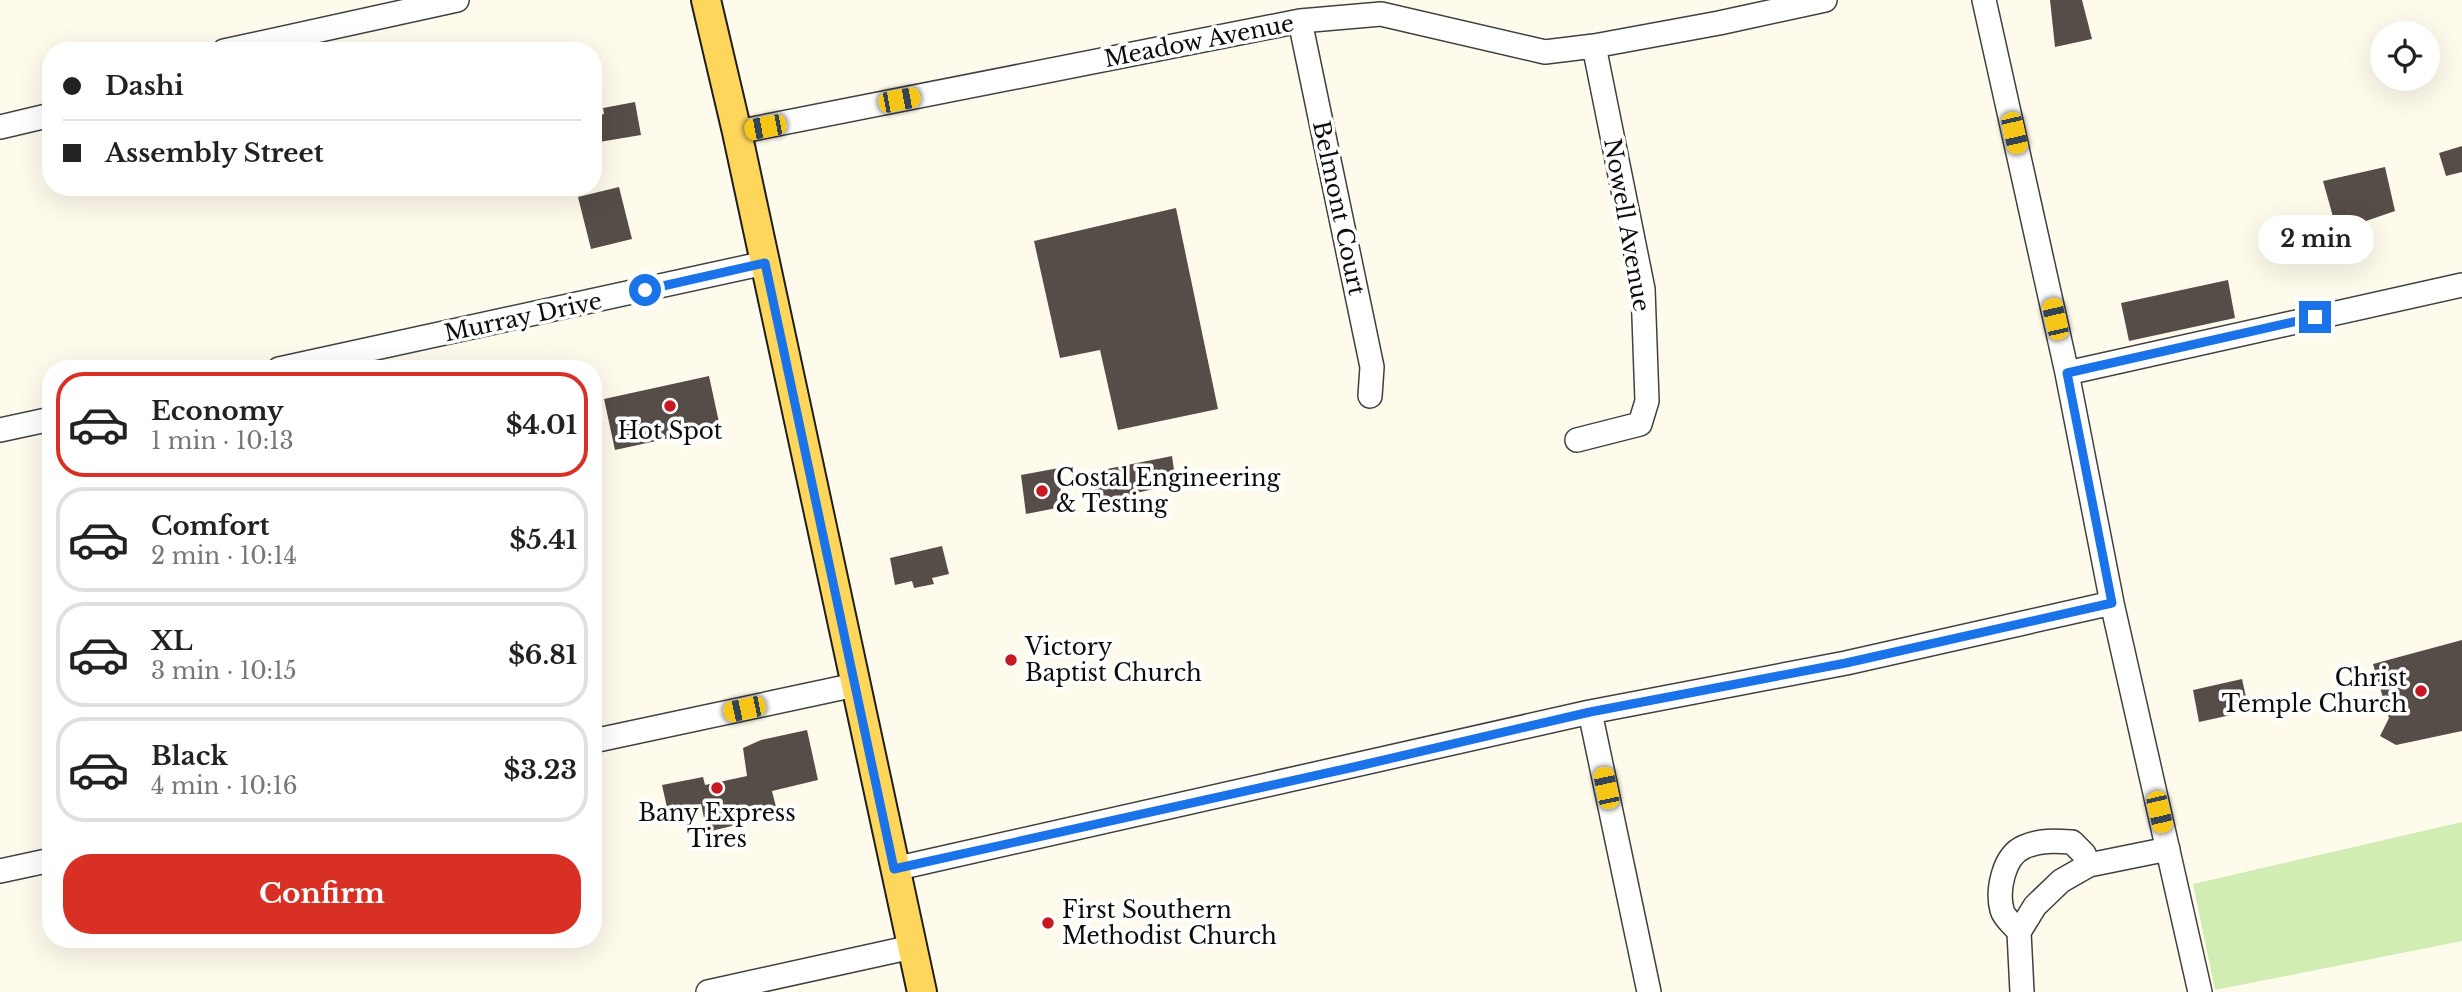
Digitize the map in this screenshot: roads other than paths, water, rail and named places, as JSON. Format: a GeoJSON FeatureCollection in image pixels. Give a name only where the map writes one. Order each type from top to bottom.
{"type":"FeatureCollection","features":[{"type":"Feature","properties":{"kind":"main road"},"geometry":{"type":"LineString","coordinates":[[706,0],[737,132],[922,992]]}},
{"type":"Feature","properties":{"kind":"street"},"geometry":{"type":"LineString","coordinates":[[265,42],[457,0]]}},
{"type":"Feature","properties":{"kind":"street","name":"Meadow Avenue"},"geometry":{"type":"LineString","coordinates":[[737,132],[1300,21],[1381,14],[1545,52],[1594,46],[1719,23],[1825,0]]}},
{"type":"Feature","properties":{"kind":"street"},"geometry":{"type":"LineString","coordinates":[[1984,0],[2067,373],[2112,603],[2200,992]]}},
{"type":"Feature","properties":{"kind":"street","name":"Belmont Court"},"geometry":{"type":"LineString","coordinates":[[1300,21],[1372,367],[1370,396]]}},
{"type":"Feature","properties":{"kind":"street","name":"Nowell Avenue"},"geometry":{"type":"LineString","coordinates":[[1577,440],[1640,424],[1647,401],[1643,289],[1594,46]]}},
{"type":"Feature","properties":{"kind":"street"},"geometry":{"type":"LineString","coordinates":[[0,127],[42,117]]}},
{"type":"Feature","properties":{"kind":"street","name":"Murray Drive"},"geometry":{"type":"LineString","coordinates":[[368,360],[765,263]]}},
{"type":"Feature","properties":{"kind":"street"},"geometry":{"type":"LineString","coordinates":[[2067,373],[2462,285]]}},
{"type":"Feature","properties":{"kind":"street"},"geometry":{"type":"LineString","coordinates":[[0,430],[42,421]]}},
{"type":"Feature","properties":{"kind":"street"},"geometry":{"type":"LineString","coordinates":[[894,869],[1590,712],[1846,663],[2112,603]]}},
{"type":"Feature","properties":{"kind":"street"},"geometry":{"type":"LineString","coordinates":[[602,739],[855,685]]}},
{"type":"Feature","properties":{"kind":"street"},"geometry":{"type":"LineString","coordinates":[[1590,712],[1649,992]]}},
{"type":"Feature","properties":{"kind":"street"},"geometry":{"type":"LineString","coordinates":[[2019,932],[2002,913],[2000,891],[2006,866],[2021,848],[2046,840],[2072,842],[2084,854],[2089,865]]}},
{"type":"Feature","properties":{"kind":"street"},"geometry":{"type":"LineString","coordinates":[[2022,992],[2019,932],[2035,906],[2062,881],[2089,865],[2168,849]]}},
{"type":"Feature","properties":{"kind":"street"},"geometry":{"type":"LineString","coordinates":[[0,871],[42,862]]}},
{"type":"Feature","properties":{"kind":"street"},"geometry":{"type":"LineString","coordinates":[[708,992],[912,947]]}},
{"type":"Feature","properties":{"kind":"place","name":"Hot Spot"},"geometry":{"type":"Point","coordinates":[670,406]}},
{"type":"Feature","properties":{"kind":"place","name":"Costal Engineering & Testing"},"geometry":{"type":"Point","coordinates":[1042,491]}},
{"type":"Feature","properties":{"kind":"place","name":"Victory Baptist Church"},"geometry":{"type":"Point","coordinates":[1011,660]}},
{"type":"Feature","properties":{"kind":"place","name":"Christ Temple Church"},"geometry":{"type":"Point","coordinates":[2421,691]}},
{"type":"Feature","properties":{"kind":"place","name":"Bany Express Tires"},"geometry":{"type":"Point","coordinates":[717,788]}},
{"type":"Feature","properties":{"kind":"place","name":"First Southern Methodist Church"},"geometry":{"type":"Point","coordinates":[1048,923]}}]}
